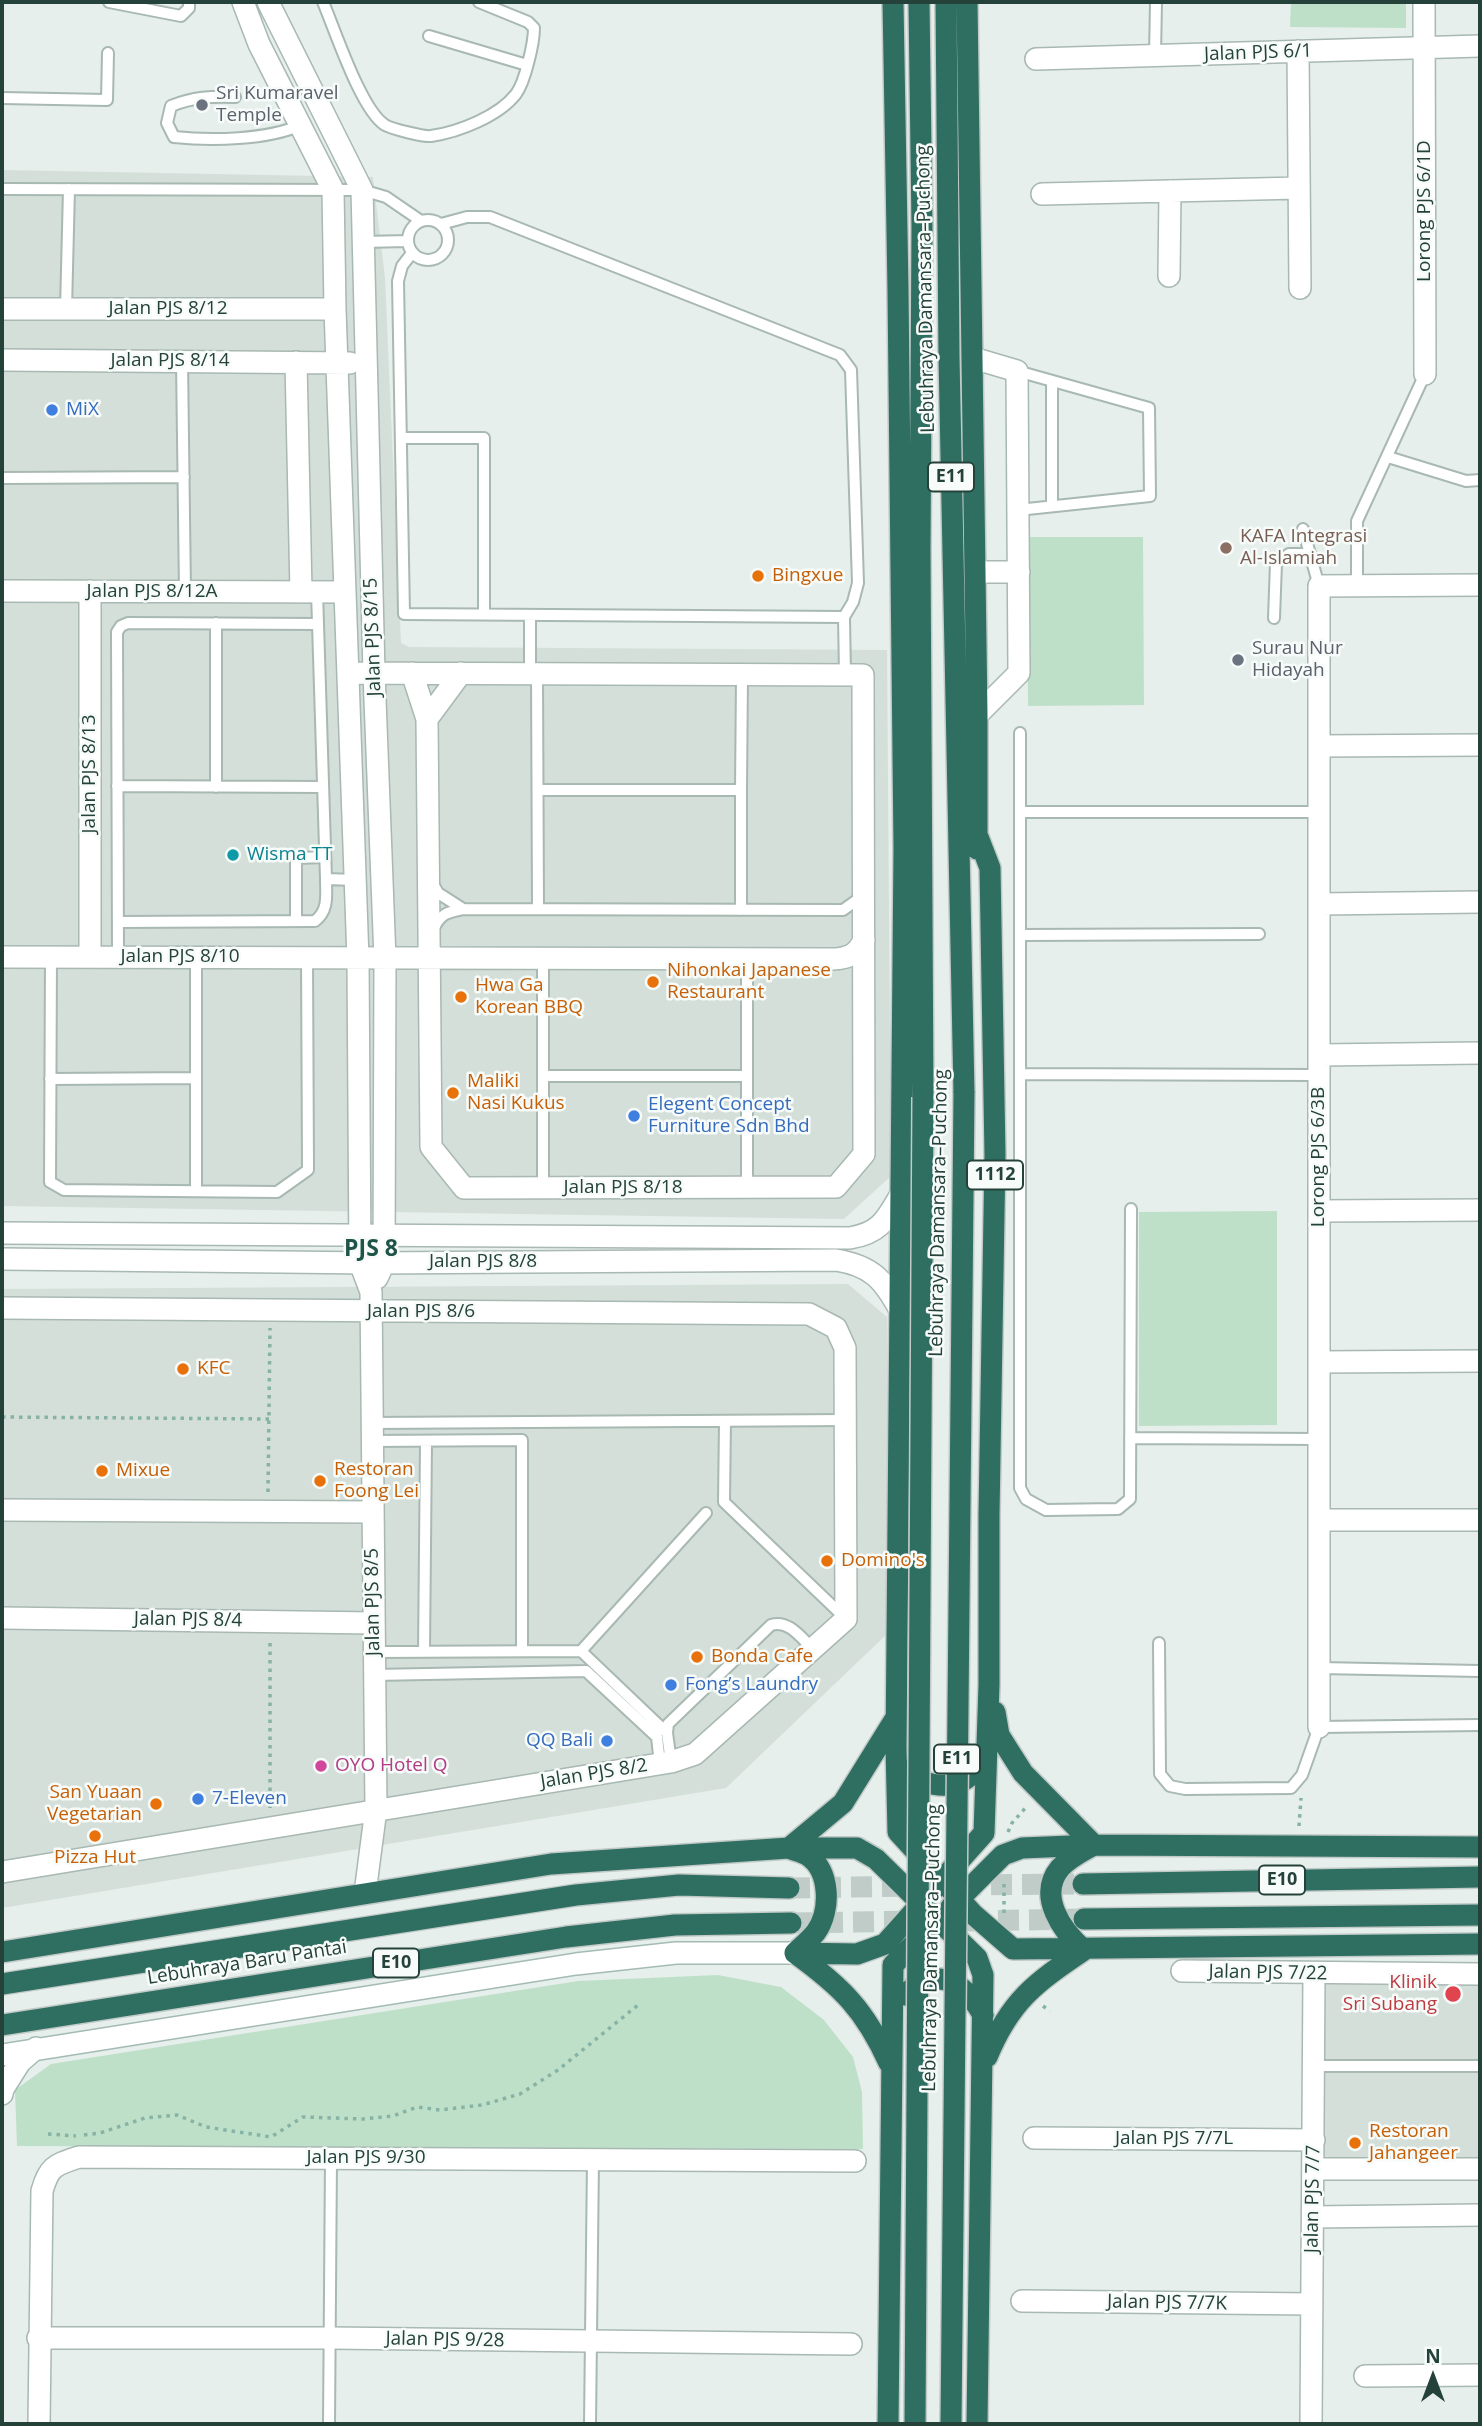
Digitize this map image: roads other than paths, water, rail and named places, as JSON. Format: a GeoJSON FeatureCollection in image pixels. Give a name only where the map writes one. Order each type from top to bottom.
{"type":"FeatureCollection","features":[{"type":"Feature","properties":{"kind":"highway"},"geometry":{"type":"LineString","coordinates":[[893,2],[904,848],[896,1748],[898,1832],[959,1899],[1013,1949],[1480,1944]]}},
{"type":"Feature","properties":{"kind":"highway","name":"Lebuhraya Damansara–Puchong"},"geometry":{"type":"LineString","coordinates":[[915,2424],[923,1097],[919,2]]}},
{"type":"Feature","properties":{"kind":"highway","name":"Lebuhraya Damansara–Puchong"},"geometry":{"type":"LineString","coordinates":[[946,2],[964,1093],[951,2424]]}},
{"type":"Feature","properties":{"kind":"highway"},"geometry":{"type":"LineString","coordinates":[[962,951],[978,837],[967,2]]}},
{"type":"Feature","properties":{"kind":"highway"},"geometry":{"type":"LineString","coordinates":[[898,290],[922,425]]}},
{"type":"Feature","properties":{"kind":"highway","name":"1112"},"geometry":{"type":"LineString","coordinates":[[978,837],[990,868],[995,1128],[989,1685]]}},
{"type":"Feature","properties":{"kind":"highway"},"geometry":{"type":"LineString","coordinates":[[796,1953],[857,1954],[885,1944],[984,1833],[989,1685]]}},
{"type":"Feature","properties":{"kind":"highway"},"geometry":{"type":"LineString","coordinates":[[989,1685],[999,1735],[1023,1773],[1094,1845]]}},
{"type":"Feature","properties":{"kind":"highway"},"geometry":{"type":"LineString","coordinates":[[789,1848],[843,1803],[897,1715]]}},
{"type":"Feature","properties":{"kind":"highway"},"geometry":{"type":"LineString","coordinates":[[896,1748],[909,1773],[934,1786],[964,1780],[985,1754]]}},
{"type":"Feature","properties":{"kind":"highway"},"geometry":{"type":"LineString","coordinates":[[1084,1950],[1062,1927],[1054,1911],[1053,1880],[1059,1869],[1072,1857],[1094,1845]]}},
{"type":"Feature","properties":{"kind":"highway"},"geometry":{"type":"LineString","coordinates":[[888,2424],[893,1965],[1003,1855],[1022,1848],[1094,1845],[1480,1847]]}},
{"type":"Feature","properties":{"kind":"highway"},"geometry":{"type":"LineString","coordinates":[[789,1848],[807,1856],[818,1867],[824,1881],[826,1899],[824,1916],[816,1932],[796,1953]]}},
{"type":"Feature","properties":{"kind":"highway"},"geometry":{"type":"LineString","coordinates":[[2,1952],[551,1864],[789,1848],[857,1848],[876,1859],[977,1958],[983,1975],[977,2424]]}},
{"type":"Feature","properties":{"kind":"highway","name":"E10"},"geometry":{"type":"LineString","coordinates":[[1083,1884],[1480,1877]]}},
{"type":"Feature","properties":{"kind":"highway","name":"Lebuhraya Baru Pantai"},"geometry":{"type":"LineString","coordinates":[[2,1984],[576,1895],[679,1885],[789,1888]]}},
{"type":"Feature","properties":{"kind":"highway","name":"E10"},"geometry":{"type":"LineString","coordinates":[[1084,1919],[1480,1915]]}},
{"type":"Feature","properties":{"kind":"highway","name":"Lebuhraya Baru Pantai"},"geometry":{"type":"LineString","coordinates":[[2,2025],[566,1937],[675,1925],[792,1923]]}},
{"type":"Feature","properties":{"kind":"highway"},"geometry":{"type":"LineString","coordinates":[[982,2068],[999,2028],[1027,1993],[1084,1950]]}},
{"type":"Feature","properties":{"kind":"highway"},"geometry":{"type":"LineString","coordinates":[[796,1953],[848,1996],[874,2030],[892,2068]]}},
{"type":"Feature","properties":{"kind":"highway"},"geometry":{"type":"LineString","coordinates":[[892,2018],[904,1996],[913,1987],[938,1979],[951,1981],[964,1988],[983,2015]]}},
{"type":"Feature","properties":{"kind":"street","name":"Jalan PJS 8/15"},"geometry":{"type":"LineString","coordinates":[[243,2],[259,44],[332,190],[358,959],[360,1263],[371,1301]]}},
{"type":"Feature","properties":{"kind":"street","name":"Jalan PJS 8/15"},"geometry":{"type":"LineString","coordinates":[[268,2],[362,190],[384,959],[384,1263],[371,1301]]}},
{"type":"Feature","properties":{"kind":"street","name":"Lorong PJS 6/1D"},"geometry":{"type":"LineString","coordinates":[[1424,2],[1425,374]]}},
{"type":"Feature","properties":{"kind":"street","name":"Jalan PJS 6/1"},"geometry":{"type":"LineString","coordinates":[[1036,59],[1480,46]]}},
{"type":"Feature","properties":{"kind":"street"},"geometry":{"type":"LineString","coordinates":[[1298,51],[1300,288]]}},
{"type":"Feature","properties":{"kind":"street"},"geometry":{"type":"LineString","coordinates":[[1042,194],[1299,188]]}},
{"type":"Feature","properties":{"kind":"street"},"geometry":{"type":"LineString","coordinates":[[1169,276],[1170,191]]}},
{"type":"Feature","properties":{"kind":"street","name":"Jalan PJS 8/12"},"geometry":{"type":"LineString","coordinates":[[2,309],[335,309]]}},
{"type":"Feature","properties":{"kind":"street"},"geometry":{"type":"LineString","coordinates":[[973,358],[1017,371],[1019,673],[977,715]]}},
{"type":"Feature","properties":{"kind":"street","name":"Jalan PJS 8/14"},"geometry":{"type":"LineString","coordinates":[[2,360],[338,362]]}},
{"type":"Feature","properties":{"kind":"street"},"geometry":{"type":"LineString","coordinates":[[296,362],[309,592]]}},
{"type":"Feature","properties":{"kind":"street"},"geometry":{"type":"LineString","coordinates":[[338,362],[366,364]]}},
{"type":"Feature","properties":{"kind":"street"},"geometry":{"type":"LineString","coordinates":[[976,572],[1019,572]]}},
{"type":"Feature","properties":{"kind":"street"},"geometry":{"type":"LineString","coordinates":[[1319,586],[1480,585]]}},
{"type":"Feature","properties":{"kind":"street","name":"Lorong PJS 6/3B"},"geometry":{"type":"LineString","coordinates":[[1319,586],[1319,1727]]}},
{"type":"Feature","properties":{"kind":"street","name":"Jalan PJS 8/12A"},"geometry":{"type":"LineString","coordinates":[[2,591],[345,592]]}},
{"type":"Feature","properties":{"kind":"street","name":"Jalan PJS 8/13"},"geometry":{"type":"LineString","coordinates":[[90,591],[90,957]]}},
{"type":"Feature","properties":{"kind":"street"},"geometry":{"type":"LineString","coordinates":[[348,673],[845,675]]}},
{"type":"Feature","properties":{"kind":"street","name":"Jalan PJS 8/18"},"geometry":{"type":"LineString","coordinates":[[412,673],[428,719],[432,1147],[464,1188],[836,1187],[864,1154],[863,675],[845,675]]}},
{"type":"Feature","properties":{"kind":"street"},"geometry":{"type":"LineString","coordinates":[[428,719],[461,673]]}},
{"type":"Feature","properties":{"kind":"street"},"geometry":{"type":"LineString","coordinates":[[1319,746],[1480,745]]}},
{"type":"Feature","properties":{"kind":"street"},"geometry":{"type":"LineString","coordinates":[[1319,904],[1480,902]]}},
{"type":"Feature","properties":{"kind":"street"},"geometry":{"type":"LineString","coordinates":[[384,959],[430,949],[543,959],[834,959],[848,958],[859,950],[864,940]]}},
{"type":"Feature","properties":{"kind":"street","name":"Jalan PJS 8/10"},"geometry":{"type":"LineString","coordinates":[[2,957],[384,959]]}},
{"type":"Feature","properties":{"kind":"street","name":"Jalan PJS 8/18"},"geometry":{"type":"LineString","coordinates":[[834,959],[855,987],[864,1011]]}},
{"type":"Feature","properties":{"kind":"street"},"geometry":{"type":"LineString","coordinates":[[1319,1065],[1480,1054]]}},
{"type":"Feature","properties":{"kind":"street","name":"Jalan PJS 8/8"},"geometry":{"type":"LineString","coordinates":[[2,1233],[850,1238],[866,1235],[877,1229],[900,1196]]}},
{"type":"Feature","properties":{"kind":"street"},"geometry":{"type":"LineString","coordinates":[[1320,1211],[1480,1210]]}},
{"type":"Feature","properties":{"kind":"street","name":"Jalan PJS 8/8"},"geometry":{"type":"LineString","coordinates":[[2,1259],[360,1263],[836,1260],[857,1264],[871,1271],[887,1286],[900,1310]]}},
{"type":"Feature","properties":{"kind":"street","name":"Jalan PJS 8/6"},"geometry":{"type":"LineString","coordinates":[[2,1308],[270,1310],[371,1301],[810,1314],[836,1328],[845,1348],[846,1420]]}},
{"type":"Feature","properties":{"kind":"street","name":"Jalan PJS 8/5"},"geometry":{"type":"LineString","coordinates":[[365,1893],[376,1810],[371,1301]]}},
{"type":"Feature","properties":{"kind":"street"},"geometry":{"type":"LineString","coordinates":[[1319,1362],[1480,1361]]}},
{"type":"Feature","properties":{"kind":"street"},"geometry":{"type":"LineString","coordinates":[[846,1420],[846,1619]]}},
{"type":"Feature","properties":{"kind":"street"},"geometry":{"type":"LineString","coordinates":[[2,1510],[373,1512]]}},
{"type":"Feature","properties":{"kind":"street"},"geometry":{"type":"LineString","coordinates":[[1319,1520],[1480,1520]]}},
{"type":"Feature","properties":{"kind":"street","name":"Jalan PJS 8/4"},"geometry":{"type":"LineString","coordinates":[[2,1618],[374,1623]]}},
{"type":"Feature","properties":{"kind":"street","name":"Jalan PJS 8/2"},"geometry":{"type":"LineString","coordinates":[[2,1872],[666,1763],[695,1754],[846,1619]]}},
{"type":"Feature","properties":{"kind":"street"},"geometry":{"type":"LineString","coordinates":[[2,2055],[576,1964],[676,1953],[796,1953]]}},
{"type":"Feature","properties":{"kind":"street","name":"Jalan PJS 7/22"},"geometry":{"type":"LineString","coordinates":[[1182,1972],[1480,1974]]}},
{"type":"Feature","properties":{"kind":"street","name":"Jalan PJS 7/7"},"geometry":{"type":"LineString","coordinates":[[1311,2424],[1314,1974]]}},
{"type":"Feature","properties":{"kind":"street"},"geometry":{"type":"LineString","coordinates":[[2,2094],[20,2062],[36,2048]]}},
{"type":"Feature","properties":{"kind":"street","name":"Jalan PJS 7/7L"},"geometry":{"type":"LineString","coordinates":[[1034,2138],[1314,2140]]}},
{"type":"Feature","properties":{"kind":"street","name":"Jalan PJS 9/30"},"geometry":{"type":"LineString","coordinates":[[38,2424],[41,2191],[47,2174],[60,2163],[79,2157],[855,2161]]}},
{"type":"Feature","properties":{"kind":"street"},"geometry":{"type":"LineString","coordinates":[[1314,2169],[1480,2169]]}},
{"type":"Feature","properties":{"kind":"street"},"geometry":{"type":"LineString","coordinates":[[1313,2217],[1480,2215]]}},
{"type":"Feature","properties":{"kind":"street","name":"Jalan PJS 7/7K"},"geometry":{"type":"LineString","coordinates":[[1022,2301],[1312,2304]]}},
{"type":"Feature","properties":{"kind":"street","name":"Jalan PJS 9/28"},"geometry":{"type":"LineString","coordinates":[[38,2337],[851,2344]]}},
{"type":"Feature","properties":{"kind":"street"},"geometry":{"type":"LineString","coordinates":[[1365,2376],[1480,2375]]}},
{"type":"Feature","properties":{"kind":"lane"},"geometry":{"type":"LineString","coordinates":[[109,2],[181,16],[189,8],[189,2]]}},
{"type":"Feature","properties":{"kind":"lane"},"geometry":{"type":"LineString","coordinates":[[323,2],[368,106],[385,125],[429,137],[480,120],[506,105],[518,92],[534,37],[534,27],[479,2]]}},
{"type":"Feature","properties":{"kind":"lane"},"geometry":{"type":"LineString","coordinates":[[1156,2],[1156,56]]}},
{"type":"Feature","properties":{"kind":"lane"},"geometry":{"type":"LineString","coordinates":[[429,36],[527,65]]}},
{"type":"Feature","properties":{"kind":"lane"},"geometry":{"type":"LineString","coordinates":[[2,98],[107,100],[108,53]]}},
{"type":"Feature","properties":{"kind":"lane"},"geometry":{"type":"LineString","coordinates":[[235,97],[206,96],[171,106],[167,123],[174,137],[208,141],[288,131],[301,125]]}},
{"type":"Feature","properties":{"kind":"lane"},"geometry":{"type":"LineString","coordinates":[[2,189],[362,190],[386,197],[421,221]]}},
{"type":"Feature","properties":{"kind":"lane"},"geometry":{"type":"LineString","coordinates":[[66,309],[69,189]]}},
{"type":"Feature","properties":{"kind":"lane"},"geometry":{"type":"LineString","coordinates":[[441,224],[467,217],[490,217],[840,355],[851,370],[858,583],[853,602],[844,617],[845,675]]}},
{"type":"Feature","properties":{"kind":"lane"},"geometry":{"type":"LineString","coordinates":[[428,219],[446,229],[449,242],[442,254],[430,260],[418,258],[412,253],[407,241],[411,229],[421,221],[428,219]]}},
{"type":"Feature","properties":{"kind":"lane"},"geometry":{"type":"LineString","coordinates":[[363,242],[407,241]]}},
{"type":"Feature","properties":{"kind":"lane"},"geometry":{"type":"LineString","coordinates":[[412,253],[402,266],[398,281],[404,614],[844,617]]}},
{"type":"Feature","properties":{"kind":"lane"},"geometry":{"type":"LineString","coordinates":[[182,361],[185,592]]}},
{"type":"Feature","properties":{"kind":"lane"},"geometry":{"type":"LineString","coordinates":[[1017,371],[1149,408],[1150,496],[1018,510]]}},
{"type":"Feature","properties":{"kind":"lane"},"geometry":{"type":"LineString","coordinates":[[1357,586],[1357,521],[1425,374]]}},
{"type":"Feature","properties":{"kind":"lane"},"geometry":{"type":"LineString","coordinates":[[1052,381],[1052,506]]}},
{"type":"Feature","properties":{"kind":"lane"},"geometry":{"type":"LineString","coordinates":[[401,438],[484,438],[484,614]]}},
{"type":"Feature","properties":{"kind":"lane"},"geometry":{"type":"LineString","coordinates":[[1388,457],[1466,481],[1480,480]]}},
{"type":"Feature","properties":{"kind":"lane"},"geometry":{"type":"LineString","coordinates":[[2,478],[184,477]]}},
{"type":"Feature","properties":{"kind":"lane"},"geometry":{"type":"LineString","coordinates":[[1303,529],[1319,586]]}},
{"type":"Feature","properties":{"kind":"lane"},"geometry":{"type":"LineString","coordinates":[[1274,618],[1276,563],[1289,554],[1309,554]]}},
{"type":"Feature","properties":{"kind":"lane"},"geometry":{"type":"LineString","coordinates":[[118,922],[315,921],[323,915],[326,879],[318,624],[309,592]]}},
{"type":"Feature","properties":{"kind":"lane"},"geometry":{"type":"LineString","coordinates":[[530,615],[538,790],[538,909]]}},
{"type":"Feature","properties":{"kind":"lane"},"geometry":{"type":"LineString","coordinates":[[118,957],[117,632],[121,626],[128,623],[318,624]]}},
{"type":"Feature","properties":{"kind":"lane"},"geometry":{"type":"LineString","coordinates":[[216,623],[216,787]]}},
{"type":"Feature","properties":{"kind":"lane"},"geometry":{"type":"LineString","coordinates":[[741,675],[741,910]]}},
{"type":"Feature","properties":{"kind":"lane"},"geometry":{"type":"LineString","coordinates":[[1020,733],[1020,1489],[1026,1499],[1046,1510],[1118,1509],[1130,1499],[1130,1209]]}},
{"type":"Feature","properties":{"kind":"lane"},"geometry":{"type":"LineString","coordinates":[[117,786],[323,788]]}},
{"type":"Feature","properties":{"kind":"lane"},"geometry":{"type":"LineString","coordinates":[[538,790],[741,790]]}},
{"type":"Feature","properties":{"kind":"lane"},"geometry":{"type":"LineString","coordinates":[[1020,812],[1319,812]]}},
{"type":"Feature","properties":{"kind":"lane"},"geometry":{"type":"LineString","coordinates":[[296,921],[296,858],[325,857]]}},
{"type":"Feature","properties":{"kind":"lane"},"geometry":{"type":"LineString","coordinates":[[429,874],[438,893],[463,909]]}},
{"type":"Feature","properties":{"kind":"lane"},"geometry":{"type":"LineString","coordinates":[[326,879],[355,880]]}},
{"type":"Feature","properties":{"kind":"lane"},"geometry":{"type":"LineString","coordinates":[[430,949],[439,917],[447,912],[463,909],[843,910],[864,895]]}},
{"type":"Feature","properties":{"kind":"lane"},"geometry":{"type":"LineString","coordinates":[[843,910],[856,922],[864,940]]}},
{"type":"Feature","properties":{"kind":"lane"},"geometry":{"type":"LineString","coordinates":[[1020,934],[1259,934]]}},
{"type":"Feature","properties":{"kind":"lane"},"geometry":{"type":"LineString","coordinates":[[51,957],[50,1182],[64,1190],[277,1192],[308,1170],[307,957]]}},
{"type":"Feature","properties":{"kind":"lane"},"geometry":{"type":"LineString","coordinates":[[196,957],[196,1191]]}},
{"type":"Feature","properties":{"kind":"lane"},"geometry":{"type":"LineString","coordinates":[[543,959],[543,1188]]}},
{"type":"Feature","properties":{"kind":"lane"},"geometry":{"type":"LineString","coordinates":[[747,959],[747,1187]]}},
{"type":"Feature","properties":{"kind":"lane"},"geometry":{"type":"LineString","coordinates":[[1020,1074],[1319,1065]]}},
{"type":"Feature","properties":{"kind":"lane"},"geometry":{"type":"LineString","coordinates":[[543,1076],[747,1076]]}},
{"type":"Feature","properties":{"kind":"lane"},"geometry":{"type":"LineString","coordinates":[[50,1079],[196,1078]]}},
{"type":"Feature","properties":{"kind":"lane"},"geometry":{"type":"LineString","coordinates":[[372,1432],[846,1420]]}},
{"type":"Feature","properties":{"kind":"lane"},"geometry":{"type":"LineString","coordinates":[[725,1421],[724,1502],[846,1619]]}},
{"type":"Feature","properties":{"kind":"lane"},"geometry":{"type":"LineString","coordinates":[[372,1432],[426,1441],[522,1440],[522,1651]]}},
{"type":"Feature","properties":{"kind":"lane"},"geometry":{"type":"LineString","coordinates":[[1130,1438],[1319,1439]]}},
{"type":"Feature","properties":{"kind":"lane"},"geometry":{"type":"LineString","coordinates":[[424,1652],[426,1441]]}},
{"type":"Feature","properties":{"kind":"lane"},"geometry":{"type":"LineString","coordinates":[[581,1651],[706,1513]]}},
{"type":"Feature","properties":{"kind":"lane"},"geometry":{"type":"LineString","coordinates":[[666,1763],[668,1724],[771,1625],[779,1622],[786,1624],[814,1650]]}},
{"type":"Feature","properties":{"kind":"lane"},"geometry":{"type":"LineString","coordinates":[[1160,1643],[1160,1774],[1170,1786],[1205,1790],[1291,1788],[1302,1775],[1319,1727],[1480,1725]]}},
{"type":"Feature","properties":{"kind":"lane"},"geometry":{"type":"LineString","coordinates":[[374,1653],[581,1651],[667,1733]]}},
{"type":"Feature","properties":{"kind":"lane"},"geometry":{"type":"LineString","coordinates":[[1319,1668],[1480,1671]]}},
{"type":"Feature","properties":{"kind":"lane"},"geometry":{"type":"LineString","coordinates":[[374,1675],[586,1671],[657,1737],[666,1763]]}},
{"type":"Feature","properties":{"kind":"lane"},"geometry":{"type":"LineString","coordinates":[[1314,2066],[1480,2066]]}},
{"type":"Feature","properties":{"kind":"lane"},"geometry":{"type":"LineString","coordinates":[[330,2424],[331,2158]]}},
{"type":"Feature","properties":{"kind":"lane"},"geometry":{"type":"LineString","coordinates":[[590,2424],[593,2159]]}},
{"type":"Feature","properties":{"kind":"tunnel"},"geometry":{"type":"LineString","coordinates":[[960,1885],[1083,1884]]}},
{"type":"Feature","properties":{"kind":"tunnel"},"geometry":{"type":"LineString","coordinates":[[789,1888],[917,1886]]}},
{"type":"Feature","properties":{"kind":"tunnel"},"geometry":{"type":"LineString","coordinates":[[967,1921],[1084,1919]]}},
{"type":"Feature","properties":{"kind":"tunnel"},"geometry":{"type":"LineString","coordinates":[[791,1923],[917,1921]]}},
{"type":"Feature","properties":{"kind":"place","name":"Sri Kumaravel Temple"},"geometry":{"type":"Point","coordinates":[202,105]}},
{"type":"Feature","properties":{"kind":"place","name":"MiX"},"geometry":{"type":"Point","coordinates":[52,410]}},
{"type":"Feature","properties":{"kind":"place","name":"KAFA Integrasi Al-Islamiah"},"geometry":{"type":"Point","coordinates":[1226,548]}},
{"type":"Feature","properties":{"kind":"place","name":"Bingxue"},"geometry":{"type":"Point","coordinates":[758,576]}},
{"type":"Feature","properties":{"kind":"place","name":"Surau Nur Hidayah"},"geometry":{"type":"Point","coordinates":[1238,660]}},
{"type":"Feature","properties":{"kind":"place","name":"Wisma TT"},"geometry":{"type":"Point","coordinates":[233,855]}},
{"type":"Feature","properties":{"kind":"place","name":"Nihonkai Japanese Restaurant"},"geometry":{"type":"Point","coordinates":[653,982]}},
{"type":"Feature","properties":{"kind":"place","name":"Hwa Ga Korean BBQ"},"geometry":{"type":"Point","coordinates":[461,997]}},
{"type":"Feature","properties":{"kind":"place","name":"Maliki Nasi Kukus"},"geometry":{"type":"Point","coordinates":[453,1093]}},
{"type":"Feature","properties":{"kind":"place","name":"Elegent Concept Furniture Sdn Bhd"},"geometry":{"type":"Point","coordinates":[634,1116]}},
{"type":"Feature","properties":{"kind":"place","name":"KFC"},"geometry":{"type":"Point","coordinates":[183,1369]}},
{"type":"Feature","properties":{"kind":"place","name":"Mixue"},"geometry":{"type":"Point","coordinates":[102,1471]}},
{"type":"Feature","properties":{"kind":"place","name":"Restoran Foong Lei"},"geometry":{"type":"Point","coordinates":[320,1481]}},
{"type":"Feature","properties":{"kind":"place","name":"Domino's"},"geometry":{"type":"Point","coordinates":[827,1561]}},
{"type":"Feature","properties":{"kind":"place","name":"Bonda Cafe"},"geometry":{"type":"Point","coordinates":[697,1657]}},
{"type":"Feature","properties":{"kind":"place","name":"Fong’s Laundry"},"geometry":{"type":"Point","coordinates":[671,1685]}},
{"type":"Feature","properties":{"kind":"place","name":"QQ Bali"},"geometry":{"type":"Point","coordinates":[607,1741]}},
{"type":"Feature","properties":{"kind":"place","name":"OYO Hotel Q"},"geometry":{"type":"Point","coordinates":[321,1766]}},
{"type":"Feature","properties":{"kind":"place","name":"7-Eleven"},"geometry":{"type":"Point","coordinates":[198,1799]}},
{"type":"Feature","properties":{"kind":"place","name":"San Yuaan Vegetarian"},"geometry":{"type":"Point","coordinates":[156,1804]}},
{"type":"Feature","properties":{"kind":"place","name":"Pizza Hut"},"geometry":{"type":"Point","coordinates":[95,1836]}},
{"type":"Feature","properties":{"kind":"place","name":"Klinik Sri Subang"},"geometry":{"type":"Point","coordinates":[1453,1994]}},
{"type":"Feature","properties":{"kind":"place","name":"Restoran Jahangeer"},"geometry":{"type":"Point","coordinates":[1355,2143]}},
{"type":"Feature","properties":{"kind":"district","name":"PJS 8"},"geometry":{"type":"Point","coordinates":[371,1249]}}]}
